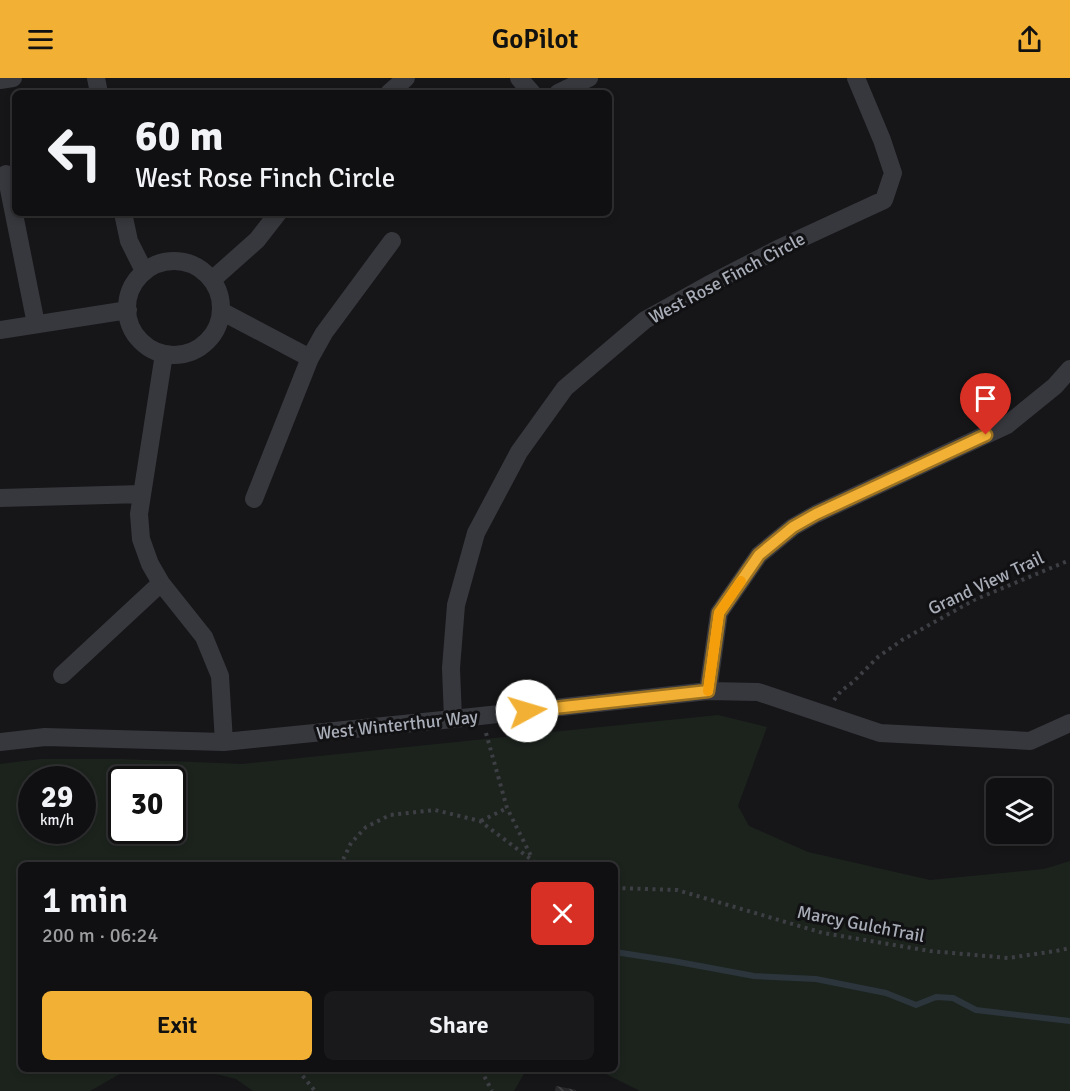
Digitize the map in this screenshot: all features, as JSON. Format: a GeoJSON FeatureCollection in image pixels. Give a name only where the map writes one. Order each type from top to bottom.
{"type":"FeatureCollection","features":[{"type":"Feature","properties":{"kind":"street"},"geometry":{"type":"LineString","coordinates":[[0,80],[13,78]]}},
{"type":"Feature","properties":{"kind":"street"},"geometry":{"type":"LineString","coordinates":[[392,90],[406,78]]}},
{"type":"Feature","properties":{"kind":"street"},"geometry":{"type":"LineString","coordinates":[[519,78],[529,90]]}},
{"type":"Feature","properties":{"kind":"street"},"geometry":{"type":"LineString","coordinates":[[564,90],[590,78]]}},
{"type":"Feature","properties":{"kind":"street","name":"West Rose Finch Circle"},"geometry":{"type":"LineString","coordinates":[[453,719],[451,668],[456,605],[476,533],[519,452],[565,388],[645,320],[778,249],[884,200],[893,173],[856,78]]}},
{"type":"Feature","properties":{"kind":"street"},"geometry":{"type":"LineString","coordinates":[[6,174],[12,204]]}},
{"type":"Feature","properties":{"kind":"street"},"geometry":{"type":"LineString","coordinates":[[14,216],[36,324]]}},
{"type":"Feature","properties":{"kind":"street"},"geometry":{"type":"LineString","coordinates":[[124,216],[129,241],[144,271]]}},
{"type":"Feature","properties":{"kind":"street"},"geometry":{"type":"LineString","coordinates":[[212,280],[257,240],[276,216]]}},
{"type":"Feature","properties":{"kind":"street"},"geometry":{"type":"LineString","coordinates":[[254,499],[310,358],[324,333],[392,241]]}},
{"type":"Feature","properties":{"kind":"street"},"geometry":{"type":"LineString","coordinates":[[180,261],[202,270],[212,280],[217,288],[221,311],[213,334],[195,350],[179,355],[164,354],[145,346],[130,326],[127,303],[136,279],[144,271],[161,262],[180,261]]}},
{"type":"Feature","properties":{"kind":"street"},"geometry":{"type":"LineString","coordinates":[[0,330],[128,310]]}},
{"type":"Feature","properties":{"kind":"street"},"geometry":{"type":"LineString","coordinates":[[221,311],[310,358]]}},
{"type":"Feature","properties":{"kind":"street"},"geometry":{"type":"LineString","coordinates":[[164,354],[139,514],[141,538],[150,564],[161,583],[204,637],[220,676],[224,742]]}},
{"type":"Feature","properties":{"kind":"street"},"geometry":{"type":"LineString","coordinates":[[708,691],[719,613],[759,555],[793,527],[816,514],[1007,425],[1055,386],[1070,369]]}},
{"type":"Feature","properties":{"kind":"street"},"geometry":{"type":"LineString","coordinates":[[0,498],[142,494]]}},
{"type":"Feature","properties":{"kind":"street"},"geometry":{"type":"LineString","coordinates":[[62,675],[161,583]]}},
{"type":"Feature","properties":{"kind":"street","name":"West Winterthur Way"},"geometry":{"type":"LineString","coordinates":[[0,742],[45,737],[224,742],[708,691],[758,692],[880,733],[1030,741],[1070,723]]}},
{"type":"Feature","properties":{"kind":"path","name":"Grand View Trail"},"geometry":{"type":"LineString","coordinates":[[832,702],[878,657],[902,640],[974,600],[1070,560]]}},
{"type":"Feature","properties":{"kind":"path"},"geometry":{"type":"LineString","coordinates":[[482,716],[507,808],[532,859]]}},
{"type":"Feature","properties":{"kind":"path"},"geometry":{"type":"LineString","coordinates":[[480,821],[507,808]]}},
{"type":"Feature","properties":{"kind":"path"},"geometry":{"type":"LineString","coordinates":[[342,862],[351,843],[366,827],[390,815],[435,810],[480,821],[535,862]]}},
{"type":"Feature","properties":{"kind":"path","name":"Marcy GulchTrail"},"geometry":{"type":"LineString","coordinates":[[618,888],[677,890],[823,933],[930,951],[1008,958],[1070,948]]}},
{"type":"Feature","properties":{"kind":"path"},"geometry":{"type":"LineString","coordinates":[[300,1072],[315,1091]]}},
{"type":"Feature","properties":{"kind":"path"},"geometry":{"type":"LineString","coordinates":[[482,1072],[492,1091]]}},
{"type":"Feature","properties":{"kind":"shaded area"},"geometry":{"type":"Polygon","coordinates":[[[718,715],[767,727],[738,806],[749,826],[808,852],[930,880],[1044,869],[1070,861],[1070,1091],[640,1091],[602,1072],[618,1072],[618,862],[18,862],[18,1072],[132,1072],[120,1074],[90,1091],[0,1091],[0,764],[41,759],[121,759],[242,764],[718,715]]]}},
{"type":"Feature","properties":{"kind":"shaded area"},"geometry":{"type":"Polygon","coordinates":[[[208,1072],[525,1072],[514,1091],[253,1091],[236,1079],[208,1072]]]}},
{"type":"Feature","properties":{"kind":"building"},"geometry":{"type":"Polygon","coordinates":[[[556,1086],[576,1090],[576,1091],[555,1091],[556,1086]]]}},
{"type":"Feature","properties":{"kind":"waterway"},"geometry":{"type":"LineString","coordinates":[[618,952],[754,976],[816,979],[886,993],[916,1005],[936,997],[953,998],[976,1010],[1070,1021]]}},
{"type":"Feature","properties":{"kind":"slow traffic"},"geometry":{"type":"LineString","coordinates":[[708,691],[719,613],[741,581]]}},
{"type":"Feature","properties":{"kind":"route"},"geometry":{"type":"LineString","coordinates":[[527,711],[708,691],[719,613],[759,555],[793,527],[816,514],[986,435]]}}]}
